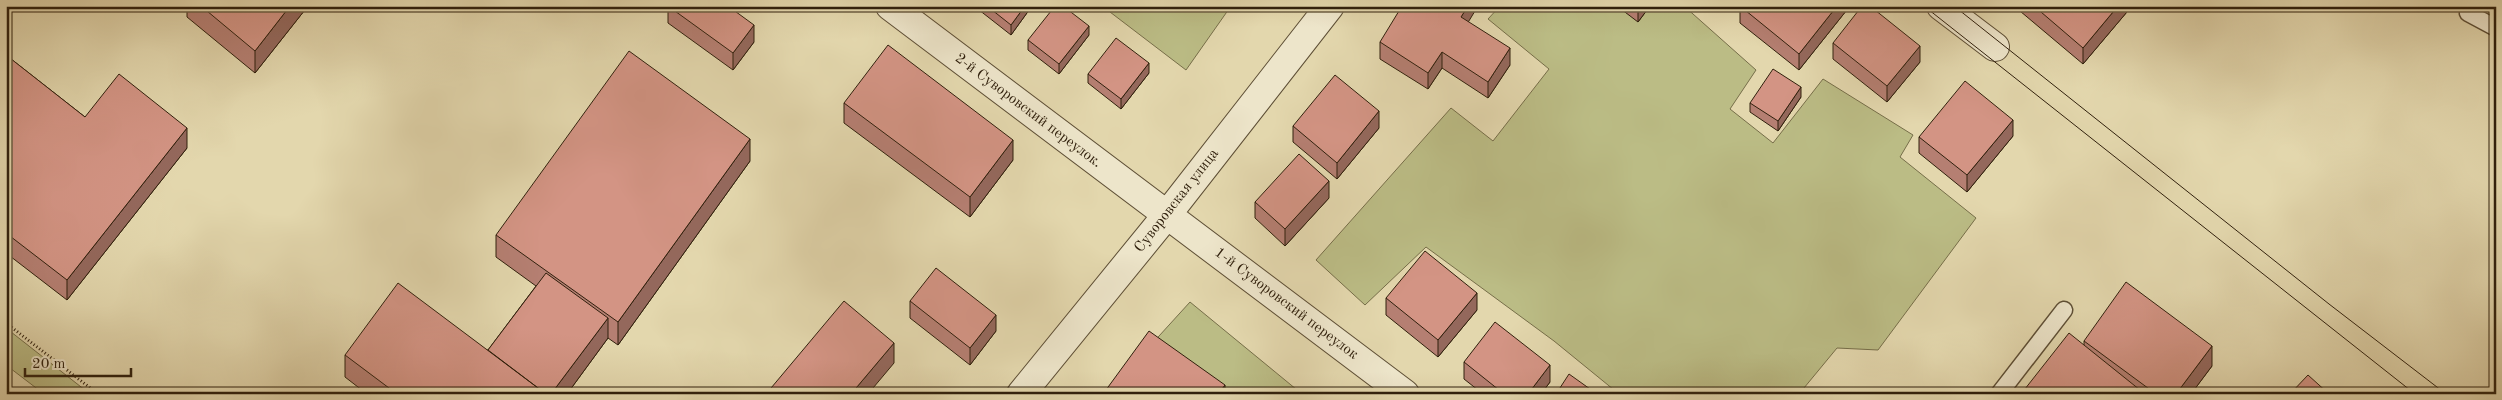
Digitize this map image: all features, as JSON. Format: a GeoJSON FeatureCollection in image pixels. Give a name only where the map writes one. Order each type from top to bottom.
{"type":"FeatureCollection","features":[{"type":"Feature","properties":{"kind":"street","name":"2-й Суворовский переулок."},"geometry":{"type":"LineString","coordinates":[[890,6],[1166,216]]}},
{"type":"Feature","properties":{"kind":"street","name":"Суворовская улица"},"geometry":{"type":"LineString","coordinates":[[1021,394],[1166,216],[1330,6]]}},
{"type":"Feature","properties":{"kind":"street"},"geometry":{"type":"LineString","coordinates":[[1942,6],[1995,47]]}},
{"type":"Feature","properties":{"kind":"street","name":"1-й Суворовский переулок"},"geometry":{"type":"LineString","coordinates":[[1166,216],[1405,394]]}},
{"type":"Feature","properties":{"kind":"lane"},"geometry":{"type":"LineString","coordinates":[[2468,13],[2496,28]]}},
{"type":"Feature","properties":{"kind":"lane"},"geometry":{"type":"LineString","coordinates":[[1999,394],[2064,310]]}},
{"type":"Feature","properties":{"kind":"path"},"geometry":{"type":"LineString","coordinates":[[6,323],[98,394]]}},
{"type":"Feature","properties":{"kind":"green space"},"geometry":{"type":"Polygon","coordinates":[[[1113,6],[1231,6],[1186,70],[1110,12],[1113,6]]]}},
{"type":"Feature","properties":{"kind":"green space"},"geometry":{"type":"Polygon","coordinates":[[[1500,6],[1684,6],[1756,70],[1730,109],[1773,143],[1823,79],[1913,135],[1900,157],[1976,218],[1878,350],[1837,348],[1799,394],[1619,394],[1554,341],[1426,247],[1365,305],[1316,260],[1451,108],[1493,141],[1549,69],[1488,19],[1500,6]]]}},
{"type":"Feature","properties":{"kind":"green space"},"geometry":{"type":"Polygon","coordinates":[[[1190,302],[1302,394],[1214,394],[1149,347],[1190,302]]]}},
{"type":"Feature","properties":{"kind":"green space"},"geometry":{"type":"Polygon","coordinates":[[[6,328],[90,394],[44,394],[6,365],[6,328]]]}},
{"type":"Feature","properties":{"kind":"building"},"geometry":{"type":"Polygon","coordinates":[[[201,6],[290,6],[255,51],[201,6]]]}},
{"type":"Feature","properties":{"kind":"building"},"geometry":{"type":"Polygon","coordinates":[[[668,6],[728,6],[754,25],[733,53],[668,6]]]}},
{"type":"Feature","properties":{"kind":"building"},"geometry":{"type":"Polygon","coordinates":[[[987,6],[1025,6],[1011,25],[987,6]]]}},
{"type":"Feature","properties":{"kind":"building"},"geometry":{"type":"Polygon","coordinates":[[[1055,6],[1063,6],[1089,26],[1059,64],[1028,40],[1055,6]]]}},
{"type":"Feature","properties":{"kind":"building"},"geometry":{"type":"Polygon","coordinates":[[[1402,6],[1468,6],[1461,17],[1510,48],[1488,82],[1442,52],[1428,73],[1380,42],[1402,6]]]}},
{"type":"Feature","properties":{"kind":"building"},"geometry":{"type":"Polygon","coordinates":[[[1740,6],[1837,6],[1799,54],[1740,6]]]}},
{"type":"Feature","properties":{"kind":"building"},"geometry":{"type":"Polygon","coordinates":[[[1862,6],[1870,6],[1920,46],[1887,86],[1833,43],[1862,6]]]}},
{"type":"Feature","properties":{"kind":"building"},"geometry":{"type":"Polygon","coordinates":[[[2034,6],[2118,6],[2083,48],[2034,6]]]}},
{"type":"Feature","properties":{"kind":"building"},"geometry":{"type":"Polygon","coordinates":[[[1116,38],[1149,63],[1121,99],[1088,74],[1116,38]]]}},
{"type":"Feature","properties":{"kind":"building"},"geometry":{"type":"Polygon","coordinates":[[[888,45],[1013,140],[970,197],[844,103],[888,45]]]}},
{"type":"Feature","properties":{"kind":"building"},"geometry":{"type":"Polygon","coordinates":[[[629,51],[750,139],[618,322],[496,235],[629,51]]]}},
{"type":"Feature","properties":{"kind":"building"},"geometry":{"type":"Polygon","coordinates":[[[6,55],[85,117],[119,74],[187,128],[67,280],[6,233],[6,55]]]}},
{"type":"Feature","properties":{"kind":"building"},"geometry":{"type":"Polygon","coordinates":[[[1773,69],[1801,87],[1778,121],[1750,103],[1773,69]]]}},
{"type":"Feature","properties":{"kind":"building"},"geometry":{"type":"Polygon","coordinates":[[[1335,75],[1379,111],[1337,163],[1293,126],[1335,75]]]}},
{"type":"Feature","properties":{"kind":"building"},"geometry":{"type":"Polygon","coordinates":[[[1965,81],[2013,120],[1967,175],[1919,137],[1965,81]]]}},
{"type":"Feature","properties":{"kind":"building"},"geometry":{"type":"Polygon","coordinates":[[[1299,154],[1329,181],[1285,229],[1255,202],[1299,154]]]}},
{"type":"Feature","properties":{"kind":"building"},"geometry":{"type":"Polygon","coordinates":[[[1425,251],[1477,293],[1438,340],[1386,298],[1425,251]]]}},
{"type":"Feature","properties":{"kind":"building"},"geometry":{"type":"Polygon","coordinates":[[[936,268],[996,315],[970,348],[910,301],[936,268]]]}},
{"type":"Feature","properties":{"kind":"building"},"geometry":{"type":"Polygon","coordinates":[[[546,273],[608,318],[551,394],[546,394],[488,350],[546,273]]]}},
{"type":"Feature","properties":{"kind":"building"},"geometry":{"type":"Polygon","coordinates":[[[2126,282],[2212,346],[2176,394],[2156,394],[2084,341],[2126,282]]]}},
{"type":"Feature","properties":{"kind":"building"},"geometry":{"type":"Polygon","coordinates":[[[398,283],[546,394],[397,394],[345,355],[398,283]]]}},
{"type":"Feature","properties":{"kind":"building"},"geometry":{"type":"Polygon","coordinates":[[[844,301],[894,343],[851,394],[766,394],[844,301]]]}},
{"type":"Feature","properties":{"kind":"building"},"geometry":{"type":"Polygon","coordinates":[[[1495,322],[1550,365],[1528,394],[1504,394],[1464,362],[1495,322]]]}},
{"type":"Feature","properties":{"kind":"building"},"geometry":{"type":"Polygon","coordinates":[[[1149,331],[1225,385],[1218,394],[1103,394],[1149,331]]]}},
{"type":"Feature","properties":{"kind":"building"},"geometry":{"type":"Polygon","coordinates":[[[2069,333],[2145,394],[2021,394],[2069,333]]]}},
{"type":"Feature","properties":{"kind":"building"},"geometry":{"type":"Polygon","coordinates":[[[1569,374],[1597,394],[1556,394],[1569,374]]]}},
{"type":"Feature","properties":{"kind":"building"},"geometry":{"type":"Polygon","coordinates":[[[2308,375],[2329,394],[2290,394],[2308,375]]]}},
{"type":"Feature","properties":{"kind":"tram line"},"geometry":{"type":"LineString","coordinates":[[1924,6],[2415,394]]}},
{"type":"Feature","properties":{"kind":"tram line"},"geometry":{"type":"LineString","coordinates":[[1954,6],[2329,304],[2446,394]]}}]}
